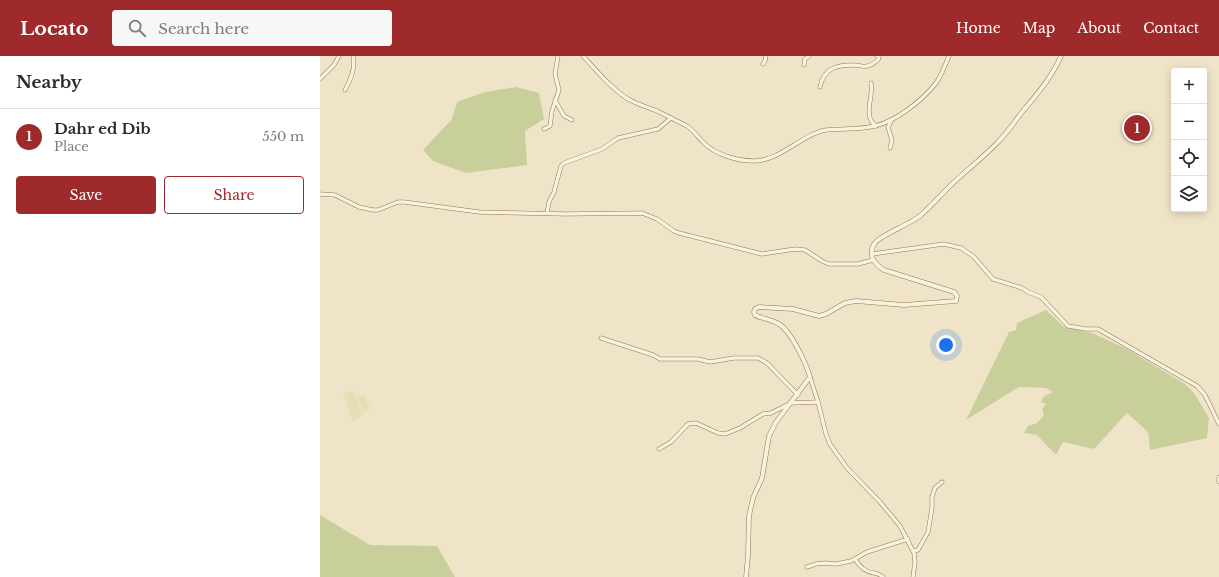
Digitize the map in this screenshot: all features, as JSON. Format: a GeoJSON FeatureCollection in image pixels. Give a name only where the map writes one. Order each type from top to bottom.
{"type":"FeatureCollection","features":[{"type":"Feature","properties":{"kind":"street"},"geometry":{"type":"LineString","coordinates":[[320,79],[334,64],[339,56]]}},
{"type":"Feature","properties":{"kind":"street"},"geometry":{"type":"LineString","coordinates":[[345,90],[350,80],[354,60],[353,56]]}},
{"type":"Feature","properties":{"kind":"street"},"geometry":{"type":"LineString","coordinates":[[544,128],[550,126],[559,88],[555,74],[558,56]]}},
{"type":"Feature","properties":{"kind":"street"},"geometry":{"type":"LineString","coordinates":[[583,56],[614,88],[631,101],[671,118],[693,131],[704,144],[711,149],[729,157],[754,161],[765,159],[774,155],[821,131],[876,126],[892,120],[921,98],[935,83],[949,56]]}},
{"type":"Feature","properties":{"kind":"street"},"geometry":{"type":"LineString","coordinates":[[763,64],[766,56]]}},
{"type":"Feature","properties":{"kind":"street"},"geometry":{"type":"LineString","coordinates":[[804,65],[805,59],[809,56]]}},
{"type":"Feature","properties":{"kind":"street"},"geometry":{"type":"LineString","coordinates":[[820,87],[823,78],[829,69],[840,66],[868,66],[878,60],[879,57],[877,56]]}},
{"type":"Feature","properties":{"kind":"street"},"geometry":{"type":"LineString","coordinates":[[913,577],[915,562],[908,539],[886,508],[846,468],[834,450],[826,434],[818,402],[803,359],[785,329],[776,322],[755,315],[754,312],[755,309],[759,307],[787,308],[818,316],[826,314],[845,303],[856,301],[908,305],[953,302],[957,298],[956,294],[950,290],[884,270],[873,260],[873,247],[877,240],[902,227],[922,214],[1000,140],[1040,92],[1061,56]]}},
{"type":"Feature","properties":{"kind":"street"},"geometry":{"type":"LineString","coordinates":[[871,83],[872,90],[869,102],[869,118],[871,123],[876,126]]}},
{"type":"Feature","properties":{"kind":"street"},"geometry":{"type":"LineString","coordinates":[[555,100],[564,116],[572,120]]}},
{"type":"Feature","properties":{"kind":"street"},"geometry":{"type":"LineString","coordinates":[[547,213],[549,202],[554,192],[561,166],[564,163],[602,149],[618,138],[658,129],[671,118]]}},
{"type":"Feature","properties":{"kind":"street"},"geometry":{"type":"LineString","coordinates":[[890,148],[892,140],[888,127],[892,120]]}},
{"type":"Feature","properties":{"kind":"street"},"geometry":{"type":"LineString","coordinates":[[320,195],[336,195],[359,207],[373,210],[378,210],[398,202],[404,202],[468,211],[642,213],[657,219],[679,233],[762,254],[800,249],[829,264],[858,264],[873,260]]}},
{"type":"Feature","properties":{"kind":"street"},"geometry":{"type":"LineString","coordinates":[[872,254],[944,244],[961,248],[974,257],[993,279],[1022,288],[1041,297],[1068,326],[1098,329],[1197,386],[1205,395],[1219,424]]}},
{"type":"Feature","properties":{"kind":"street"},"geometry":{"type":"LineString","coordinates":[[601,338],[653,355],[660,359],[698,358],[710,362],[734,358],[758,358],[767,363],[798,394]]}},
{"type":"Feature","properties":{"kind":"street"},"geometry":{"type":"LineString","coordinates":[[746,577],[748,516],[750,507],[762,478],[769,436],[772,428],[810,377]]}},
{"type":"Feature","properties":{"kind":"street"},"geometry":{"type":"LineString","coordinates":[[659,449],[671,442],[688,424],[696,423],[718,433],[725,434],[740,428],[763,414],[771,413],[791,403],[818,402]]}},
{"type":"Feature","properties":{"kind":"street"},"geometry":{"type":"LineString","coordinates":[[1219,477],[1219,482]]}},
{"type":"Feature","properties":{"kind":"street"},"geometry":{"type":"LineString","coordinates":[[913,552],[918,550],[928,532],[932,508],[932,497],[935,488],[942,482]]}},
{"type":"Feature","properties":{"kind":"street"},"geometry":{"type":"LineString","coordinates":[[807,567],[824,563],[836,564],[855,559],[866,552],[908,539]]}},
{"type":"Feature","properties":{"kind":"street"},"geometry":{"type":"LineString","coordinates":[[855,559],[861,568],[870,572],[878,573],[883,577]]}},
{"type":"Feature","properties":{"kind":"shaded area"},"geometry":{"type":"Polygon","coordinates":[[[354,390],[363,414],[353,423],[343,394],[354,390]]]}},
{"type":"Feature","properties":{"kind":"shaded area"},"geometry":{"type":"Polygon","coordinates":[[[357,394],[365,396],[370,408],[364,413],[357,394]]]}},
{"type":"Feature","properties":{"kind":"green space"},"geometry":{"type":"Polygon","coordinates":[[[516,87],[539,93],[544,119],[525,131],[527,165],[466,173],[433,161],[423,150],[452,119],[457,102],[485,92],[516,87]]]}},
{"type":"Feature","properties":{"kind":"green space"},"geometry":{"type":"Polygon","coordinates":[[[1046,310],[1064,327],[1092,333],[1127,349],[1185,384],[1194,393],[1209,418],[1207,438],[1150,450],[1148,432],[1127,413],[1094,449],[1063,442],[1056,455],[1037,435],[1024,433],[1028,426],[1037,423],[1044,415],[1042,410],[1046,404],[1041,402],[1044,396],[1053,392],[1046,388],[1019,387],[966,420],[1009,332],[1016,330],[1017,323],[1046,310]]]}},
{"type":"Feature","properties":{"kind":"green space"},"geometry":{"type":"Polygon","coordinates":[[[320,515],[370,545],[437,546],[455,577],[320,577],[320,515]]]}},
{"type":"Feature","properties":{"kind":"place","name":"Dahr ed Dib"},"geometry":{"type":"Point","coordinates":[1137,128]}}]}
